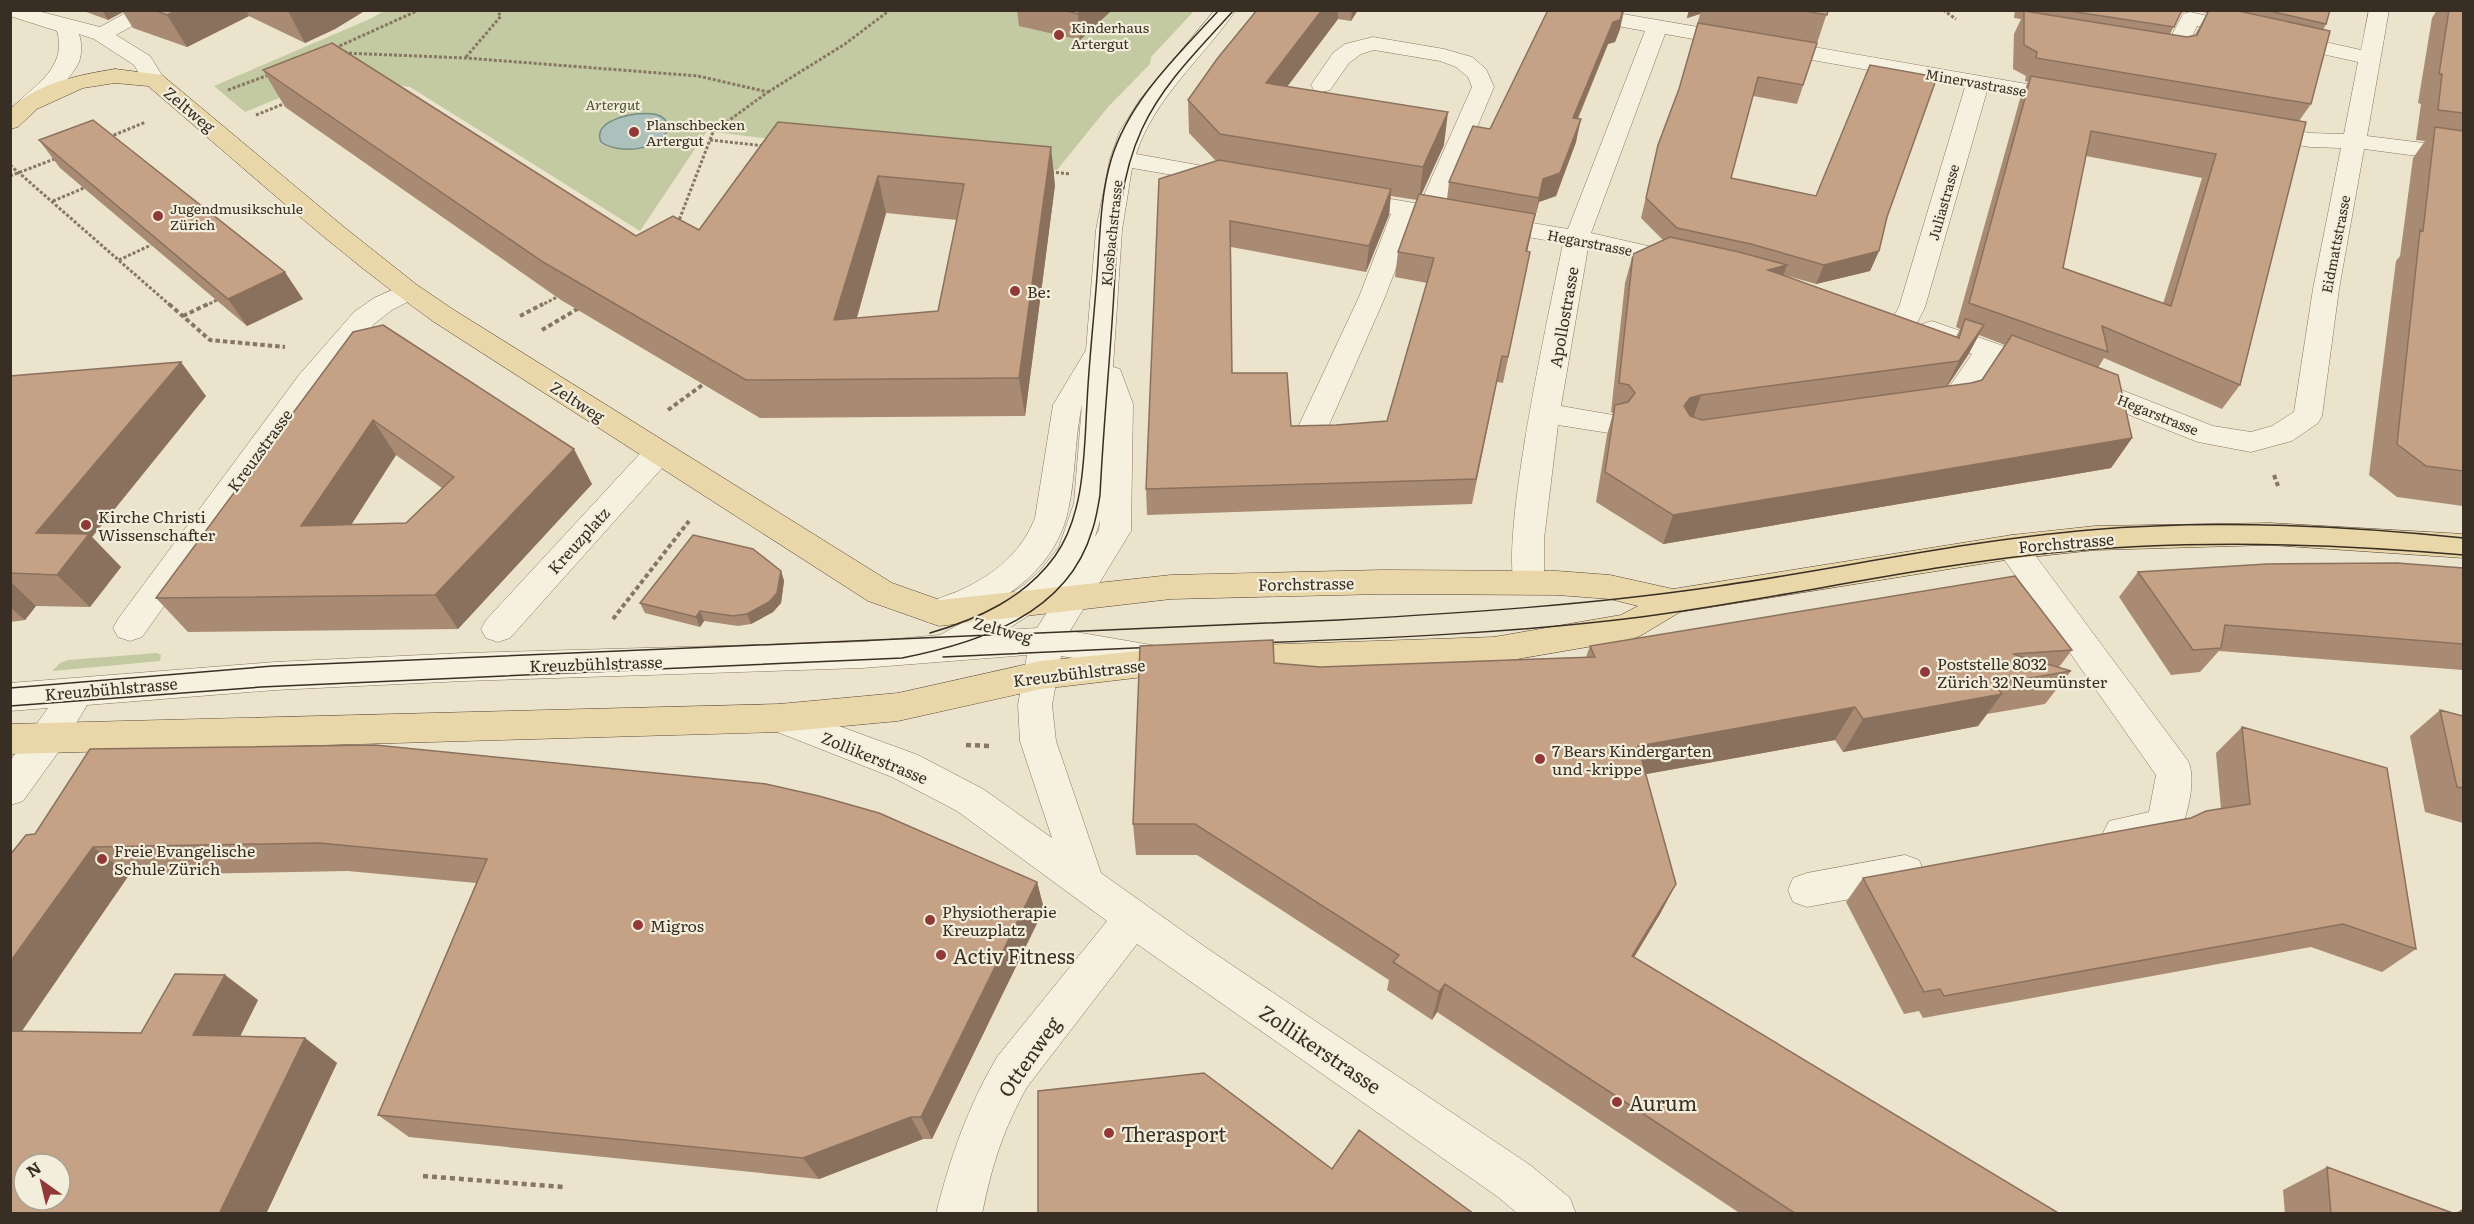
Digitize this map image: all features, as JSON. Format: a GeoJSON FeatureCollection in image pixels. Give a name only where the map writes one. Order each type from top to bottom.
{"type":"FeatureCollection","features":[{"type":"Feature","properties":{"kind":"main road","name":"Zeltweg"},"geometry":{"type":"LineString","coordinates":[[10,122],[29,104],[56,90],[96,78],[123,76],[154,80],[408,291],[880,592],[939,613]]}},
{"type":"Feature","properties":{"kind":"main road","name":"Forchstrasse"},"geometry":{"type":"LineString","coordinates":[[1169,661],[1494,650],[1628,627],[1673,601],[2012,547],[2142,536],[2260,534],[2339,536],[2463,546]]}},
{"type":"Feature","properties":{"kind":"main road","name":"Forchstrasse"},"geometry":{"type":"LineString","coordinates":[[939,613],[1137,590],[1209,585],[1382,582],[1528,583],[1610,587],[1673,601]]}},
{"type":"Feature","properties":{"kind":"main road","name":"Kreuzbühlstrasse"},"geometry":{"type":"LineString","coordinates":[[10,739],[779,718],[898,707],[1044,658],[1169,661]]}},
{"type":"Feature","properties":{"kind":"street","name":"Zeltweg"},"geometry":{"type":"LineString","coordinates":[[11,10],[101,35],[142,61],[154,80]]}},
{"type":"Feature","properties":{"kind":"street"},"geometry":{"type":"LineString","coordinates":[[101,35],[147,10]]}},
{"type":"Feature","properties":{"kind":"street","name":"Klosbachstrasse"},"geometry":{"type":"LineString","coordinates":[[1044,658],[1074,597],[1115,531],[1119,404],[1100,347],[1109,230],[1122,159],[1132,130],[1147,106],[1226,10]]}},
{"type":"Feature","properties":{"kind":"street","name":"Minervastrasse"},"geometry":{"type":"LineString","coordinates":[[1561,10],[2082,100]]}},
{"type":"Feature","properties":{"kind":"street","name":"Eidmattstrasse"},"geometry":{"type":"LineString","coordinates":[[2251,442],[2282,434],[2308,416],[2325,289],[2379,10]]}},
{"type":"Feature","properties":{"kind":"street"},"geometry":{"type":"LineString","coordinates":[[2129,44],[2175,52],[2190,18],[2369,58]]}},
{"type":"Feature","properties":{"kind":"street"},"geometry":{"type":"LineString","coordinates":[[29,104],[57,78],[72,53],[71,38],[66,27]]}},
{"type":"Feature","properties":{"kind":"street","name":"Apollostrasse"},"geometry":{"type":"LineString","coordinates":[[1528,583],[1528,539],[1545,412],[1577,238],[1657,27]]}},
{"type":"Feature","properties":{"kind":"street"},"geometry":{"type":"LineString","coordinates":[[1314,425],[1372,297],[1483,87],[1478,74],[1464,62],[1444,55],[1373,43],[1353,49],[1341,58],[1322,85]]}},
{"type":"Feature","properties":{"kind":"street","name":"Juliastrasse"},"geometry":{"type":"LineString","coordinates":[[1893,317],[1912,307],[1978,82]]}},
{"type":"Feature","properties":{"kind":"street"},"geometry":{"type":"LineString","coordinates":[[2232,126],[2310,140],[2355,141],[2463,154]]}},
{"type":"Feature","properties":{"kind":"street"},"geometry":{"type":"LineString","coordinates":[[1122,159],[1256,182]]}},
{"type":"Feature","properties":{"kind":"street","name":"Hegarstrasse"},"geometry":{"type":"LineString","coordinates":[[1325,194],[1577,238],[1712,267]]}},
{"type":"Feature","properties":{"kind":"street","name":"Kreuzstrasse"},"geometry":{"type":"LineString","coordinates":[[130,628],[309,382],[364,318],[408,291]]}},
{"type":"Feature","properties":{"kind":"street","name":"Hegarstrasse"},"geometry":{"type":"LineString","coordinates":[[1893,317],[1989,350],[2208,435],[2251,442]]}},
{"type":"Feature","properties":{"kind":"street"},"geometry":{"type":"LineString","coordinates":[[940,649],[988,625],[1021,603],[1054,577],[1072,553],[1081,533],[1089,503],[1100,347]]}},
{"type":"Feature","properties":{"kind":"street","name":"Klosbachstrasse"},"geometry":{"type":"LineString","coordinates":[[939,613],[1001,584],[1020,569],[1041,543],[1051,518],[1067,405],[1100,347]]}},
{"type":"Feature","properties":{"kind":"street"},"geometry":{"type":"LineString","coordinates":[[1909,407],[1954,401],[1989,350]]}},
{"type":"Feature","properties":{"kind":"street"},"geometry":{"type":"LineString","coordinates":[[1545,412],[1609,423]]}},
{"type":"Feature","properties":{"kind":"street","name":"Kreuzplatz"},"geometry":{"type":"LineString","coordinates":[[498,629],[659,452]]}},
{"type":"Feature","properties":{"kind":"street"},"geometry":{"type":"LineString","coordinates":[[2012,547],[2175,771],[2165,825],[2084,839]]}},
{"type":"Feature","properties":{"kind":"street","name":"Zeltweg"},"geometry":{"type":"LineString","coordinates":[[939,613],[988,625],[1044,658]]}},
{"type":"Feature","properties":{"kind":"street","name":"Kreuzbühlstrasse"},"geometry":{"type":"LineString","coordinates":[[10,697],[275,676],[464,667],[862,655],[940,649],[1044,658]]}},
{"type":"Feature","properties":{"kind":"street"},"geometry":{"type":"LineString","coordinates":[[1044,658],[1035,705],[1038,741],[1086,884]]}},
{"type":"Feature","properties":{"kind":"street"},"geometry":{"type":"LineString","coordinates":[[10,790],[49,737],[78,690]]}},
{"type":"Feature","properties":{"kind":"street","name":"Zollikerstrasse"},"geometry":{"type":"LineString","coordinates":[[779,718],[905,766],[970,800],[1134,919],[1514,1180],[1554,1214]]}},
{"type":"Feature","properties":{"kind":"street"},"geometry":{"type":"LineString","coordinates":[[1807,890],[1934,867]]}},
{"type":"Feature","properties":{"kind":"street","name":"Ottenweg"},"geometry":{"type":"LineString","coordinates":[[959,1214],[971,1161],[1004,1086],[1097,962],[1134,919]]}},
{"type":"Feature","properties":{"kind":"path"},"geometry":{"type":"LineString","coordinates":[[326,52],[419,10]]}},
{"type":"Feature","properties":{"kind":"path"},"geometry":{"type":"LineString","coordinates":[[466,58],[501,16],[496,10]]}},
{"type":"Feature","properties":{"kind":"path"},"geometry":{"type":"LineString","coordinates":[[676,228],[713,132],[768,92],[845,44],[890,10]]}},
{"type":"Feature","properties":{"kind":"path"},"geometry":{"type":"LineString","coordinates":[[1943,10],[1956,19]]}},
{"type":"Feature","properties":{"kind":"path"},"geometry":{"type":"LineString","coordinates":[[337,53],[466,58],[698,76],[768,92]]}},
{"type":"Feature","properties":{"kind":"path"},"geometry":{"type":"LineString","coordinates":[[221,93],[273,73]]}},
{"type":"Feature","properties":{"kind":"path"},"geometry":{"type":"LineString","coordinates":[[252,116],[293,100]]}},
{"type":"Feature","properties":{"kind":"path"},"geometry":{"type":"LineString","coordinates":[[107,138],[150,120]]}},
{"type":"Feature","properties":{"kind":"path"},"geometry":{"type":"LineString","coordinates":[[710,140],[768,146]]}},
{"type":"Feature","properties":{"kind":"path"},"geometry":{"type":"LineString","coordinates":[[10,176],[63,155]]}},
{"type":"Feature","properties":{"kind":"path"},"geometry":{"type":"LineString","coordinates":[[10,165],[210,340],[296,348]]}},
{"type":"Feature","properties":{"kind":"path"},"geometry":{"type":"LineString","coordinates":[[1048,172],[1071,174]]}},
{"type":"Feature","properties":{"kind":"path"},"geometry":{"type":"LineString","coordinates":[[53,201],[84,188]]}},
{"type":"Feature","properties":{"kind":"path"},"geometry":{"type":"LineString","coordinates":[[119,260],[151,245]]}},
{"type":"Feature","properties":{"kind":"path"},"geometry":{"type":"LineString","coordinates":[[518,317],[569,291]]}},
{"type":"Feature","properties":{"kind":"path"},"geometry":{"type":"LineString","coordinates":[[183,316],[217,300]]}},
{"type":"Feature","properties":{"kind":"path"},"geometry":{"type":"LineString","coordinates":[[540,331],[589,303]]}},
{"type":"Feature","properties":{"kind":"path"},"geometry":{"type":"LineString","coordinates":[[660,416],[712,376]]}},
{"type":"Feature","properties":{"kind":"path"},"geometry":{"type":"LineString","coordinates":[[612,621],[694,513]]}},
{"type":"Feature","properties":{"kind":"path"},"geometry":{"type":"LineString","coordinates":[[423,1176],[563,1187]]}},
{"type":"Feature","properties":{"kind":"green space","name":"Artergut"},"geometry":{"type":"Polygon","coordinates":[[[384,11],[1194,11],[1151,57],[1150,64],[1108,107],[1057,170],[887,154],[707,131],[640,231],[410,87],[333,76],[245,112],[214,86],[384,11]]]}},
{"type":"Feature","properties":{"kind":"green space"},"geometry":{"type":"Polygon","coordinates":[[[157,653],[161,655],[160,661],[52,671],[60,663],[68,660],[157,653]]]}},
{"type":"Feature","properties":{"kind":"water","name":"Planschbecken Artergut"},"geometry":{"type":"Polygon","coordinates":[[[636,114],[651,114],[664,118],[669,127],[665,135],[649,146],[639,148],[618,149],[601,142],[601,130],[605,125],[636,114]]]}},
{"type":"Feature","properties":{"kind":"building"},"geometry":{"type":"Polygon","coordinates":[[[154,10],[177,10],[167,15],[154,10]]]}},
{"type":"Feature","properties":{"kind":"building"},"geometry":{"type":"Polygon","coordinates":[[[1063,10],[1081,10],[1078,14],[1063,10]]]}},
{"type":"Feature","properties":{"kind":"building"},"geometry":{"type":"Polygon","coordinates":[[[1257,10],[1322,10],[1266,83],[1448,112],[1423,167],[1220,134],[1188,100],[1217,59],[1257,10]]]}},
{"type":"Feature","properties":{"kind":"building"},"geometry":{"type":"Polygon","coordinates":[[[1548,10],[1623,10],[1620,20],[1613,22],[1573,118],[1581,119],[1560,173],[1543,179],[1539,198],[1449,182],[1473,126],[1490,129],[1548,10]]]}},
{"type":"Feature","properties":{"kind":"building"},"geometry":{"type":"Polygon","coordinates":[[[1799,10],[1828,10],[1827,15],[1799,10]]]}},
{"type":"Feature","properties":{"kind":"building"},"geometry":{"type":"Polygon","coordinates":[[[2063,10],[2182,10],[2174,27],[2063,10]]]}},
{"type":"Feature","properties":{"kind":"building"},"geometry":{"type":"Polygon","coordinates":[[[2209,10],[2234,10],[2330,31],[2311,104],[2036,58],[2037,52],[2024,45],[2024,11],[2187,37],[2197,35],[2209,10]]]}},
{"type":"Feature","properties":{"kind":"building"},"geometry":{"type":"Polygon","coordinates":[[[2265,10],[2330,10],[2326,24],[2265,10]]]}},
{"type":"Feature","properties":{"kind":"building"},"geometry":{"type":"Polygon","coordinates":[[[2449,10],[2463,10],[2463,113],[2438,110],[2442,74],[2439,74],[2449,10]]]}},
{"type":"Feature","properties":{"kind":"building"},"geometry":{"type":"Polygon","coordinates":[[[1698,23],[1817,43],[1803,85],[1758,77],[1731,178],[1816,196],[1870,65],[1937,77],[1887,217],[1879,251],[1824,265],[1751,244],[1677,228],[1646,198],[1658,145],[1679,89],[1698,23]]]}},
{"type":"Feature","properties":{"kind":"building"},"geometry":{"type":"Polygon","coordinates":[[[332,43],[636,236],[673,216],[699,230],[778,122],[1051,147],[1019,378],[746,380],[543,262],[263,70],[332,43]],[[878,176],[834,320],[938,311],[964,184],[878,176]]]}},
{"type":"Feature","properties":{"kind":"building"},"geometry":{"type":"Polygon","coordinates":[[[2031,76],[2306,122],[2240,385],[2102,326],[2108,352],[1969,303],[2031,76]],[[2091,131],[2063,268],[2171,306],[2216,154],[2091,131]]]}},
{"type":"Feature","properties":{"kind":"building","name":"Jugendmusikschule Zürich"},"geometry":{"type":"Polygon","coordinates":[[[93,120],[285,272],[228,299],[39,140],[93,120]]]}},
{"type":"Feature","properties":{"kind":"building"},"geometry":{"type":"Polygon","coordinates":[[[2435,127],[2463,131],[2463,471],[2426,466],[2397,444],[2420,230],[2423,231],[2435,127]]]}},
{"type":"Feature","properties":{"kind":"building"},"geometry":{"type":"Polygon","coordinates":[[[1219,160],[1391,189],[1369,246],[1230,221],[1232,373],[1287,373],[1291,426],[1387,421],[1434,258],[1398,252],[1419,194],[1535,214],[1526,251],[1530,252],[1508,357],[1502,356],[1476,479],[1146,489],[1159,179],[1219,160]]]}},
{"type":"Feature","properties":{"kind":"building"},"geometry":{"type":"Polygon","coordinates":[[[1670,237],[1787,265],[1768,270],[1959,338],[1965,319],[1984,325],[1959,361],[1701,395],[1690,398],[1684,406],[1690,416],[1702,420],[1971,383],[1982,380],[2012,335],[2118,375],[2132,438],[1673,515],[1605,472],[1615,405],[1628,402],[1635,393],[1629,385],[1619,383],[1633,254],[1670,237]]]}},
{"type":"Feature","properties":{"kind":"building"},"geometry":{"type":"Polygon","coordinates":[[[383,325],[574,449],[435,595],[156,598],[353,332],[383,325]],[[373,420],[301,526],[406,523],[454,477],[373,420]]]}},
{"type":"Feature","properties":{"kind":"building"},"geometry":{"type":"Polygon","coordinates":[[[181,362],[36,533],[89,534],[57,575],[10,573],[10,376],[181,362]]]}},
{"type":"Feature","properties":{"kind":"building"},"geometry":{"type":"Polygon","coordinates":[[[693,535],[753,549],[781,571],[777,593],[769,602],[747,614],[733,616],[700,611],[696,617],[640,603],[693,535]]]}},
{"type":"Feature","properties":{"kind":"building"},"geometry":{"type":"Polygon","coordinates":[[[2397,563],[2463,568],[2463,644],[2225,625],[2221,648],[2193,650],[2138,572],[2267,564],[2397,563]]]}},
{"type":"Feature","properties":{"kind":"building"},"geometry":{"type":"Polygon","coordinates":[[[2015,576],[2072,650],[2013,654],[2071,671],[1995,684],[2002,694],[1863,719],[1855,707],[1638,746],[1676,884],[1632,956],[2060,1214],[1796,1214],[1445,984],[1439,992],[1393,962],[1399,955],[1195,824],[1133,824],[1140,646],[1273,640],[1274,663],[1320,667],[1595,657],[1590,646],[2015,576]]]}},
{"type":"Feature","properties":{"kind":"building"},"geometry":{"type":"Polygon","coordinates":[[[2440,710],[2463,716],[2463,788],[2457,787],[2440,710]]]}},
{"type":"Feature","properties":{"kind":"building"},"geometry":{"type":"Polygon","coordinates":[[[2242,727],[2387,768],[2416,949],[2343,924],[1944,996],[1940,989],[1924,992],[1863,878],[2191,818],[2206,811],[2250,804],[2242,727]]]}},
{"type":"Feature","properties":{"kind":"building"},"geometry":{"type":"Polygon","coordinates":[[[375,745],[766,784],[879,813],[1037,882],[921,1117],[911,1117],[803,1158],[378,1115],[487,859],[319,843],[93,847],[10,962],[10,855],[26,835],[35,834],[90,749],[375,745]]]}},
{"type":"Feature","properties":{"kind":"building"},"geometry":{"type":"Polygon","coordinates":[[[175,974],[225,975],[193,1035],[305,1038],[219,1214],[10,1214],[10,1031],[141,1033],[175,974]]]}},
{"type":"Feature","properties":{"kind":"building"},"geometry":{"type":"Polygon","coordinates":[[[1204,1073],[1332,1169],[1359,1130],[1474,1214],[1038,1214],[1038,1091],[1204,1073]]]}},
{"type":"Feature","properties":{"kind":"building"},"geometry":{"type":"Polygon","coordinates":[[[2327,1167],[2455,1214],[2331,1214],[2327,1167]]]}},
{"type":"Feature","properties":{"kind":"tram line"},"geometry":{"type":"LineString","coordinates":[[930,633],[983,614],[1015,595],[1043,571],[1065,539],[1078,502],[1081,482],[1101,218],[1111,160],[1119,138],[1142,98],[1156,79],[1219,10]]}},
{"type":"Feature","properties":{"kind":"tram line"},"geometry":{"type":"LineString","coordinates":[[983,635],[1016,620],[1041,604],[1062,584],[1080,560],[1092,531],[1100,495],[1117,240],[1127,172],[1142,129],[1161,96],[1184,66],[1234,10]]}},
{"type":"Feature","properties":{"kind":"tram line"},"geometry":{"type":"LineString","coordinates":[[983,635],[1338,620],[1572,604],[1759,580],[1994,541],[2089,530],[2230,524],[2323,527],[2464,538]]}},
{"type":"Feature","properties":{"kind":"tram line"},"geometry":{"type":"LineString","coordinates":[[1258,643],[1450,634],[1593,623],[1692,610],[1948,566],[2102,549],[2257,544],[2464,555]]}},
{"type":"Feature","properties":{"kind":"tram line"},"geometry":{"type":"LineString","coordinates":[[10,688],[273,666],[983,635]]}},
{"type":"Feature","properties":{"kind":"tram line"},"geometry":{"type":"LineString","coordinates":[[10,706],[261,687],[902,658],[960,644],[983,635]]}},
{"type":"Feature","properties":{"kind":"tram line"},"geometry":{"type":"LineString","coordinates":[[943,657],[1156,647]]}},
{"type":"Feature","properties":{"kind":"place","name":"Kinderhaus Artergut"},"geometry":{"type":"Point","coordinates":[1059,35]}},
{"type":"Feature","properties":{"kind":"place","name":"Planschbecken Artergut"},"geometry":{"type":"Point","coordinates":[634,132]}},
{"type":"Feature","properties":{"kind":"place","name":"Jugendmusikschule Zürich"},"geometry":{"type":"Point","coordinates":[158,216]}},
{"type":"Feature","properties":{"kind":"place","name":"Be:"},"geometry":{"type":"Point","coordinates":[1015,291]}},
{"type":"Feature","properties":{"kind":"place","name":"Kirche Christi Wissenschafter"},"geometry":{"type":"Point","coordinates":[86,525]}},
{"type":"Feature","properties":{"kind":"place","name":"Poststelle 8032 Zürich 32 Neumünster"},"geometry":{"type":"Point","coordinates":[1925,672]}},
{"type":"Feature","properties":{"kind":"place","name":"7 Bears Kindergarten und -krippe"},"geometry":{"type":"Point","coordinates":[1540,759]}},
{"type":"Feature","properties":{"kind":"place","name":"Freie Evangelische Schule Zürich"},"geometry":{"type":"Point","coordinates":[102,859]}},
{"type":"Feature","properties":{"kind":"place","name":"Physiotherapie Kreuzplatz"},"geometry":{"type":"Point","coordinates":[930,920]}},
{"type":"Feature","properties":{"kind":"place","name":"Migros"},"geometry":{"type":"Point","coordinates":[638,925]}},
{"type":"Feature","properties":{"kind":"place","name":"Activ Fitness"},"geometry":{"type":"Point","coordinates":[941,955]}},
{"type":"Feature","properties":{"kind":"place","name":"Aurum"},"geometry":{"type":"Point","coordinates":[1617,1102]}},
{"type":"Feature","properties":{"kind":"place","name":"Therasport"},"geometry":{"type":"Point","coordinates":[1109,1133]}}]}
